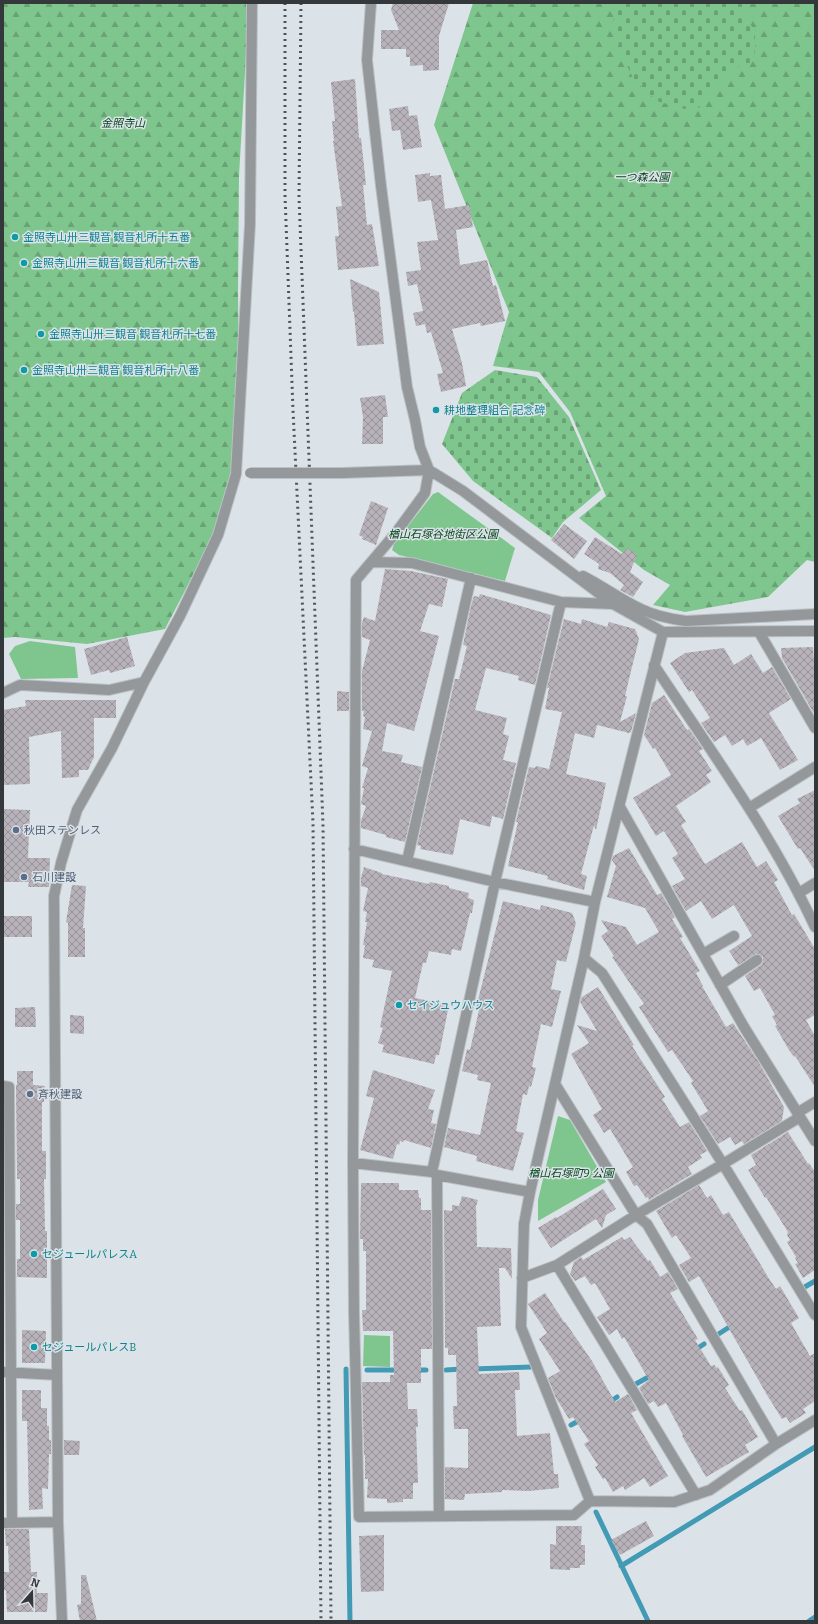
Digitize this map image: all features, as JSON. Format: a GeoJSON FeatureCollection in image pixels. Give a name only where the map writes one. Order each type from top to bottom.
{"type":"FeatureCollection","features":[{"type":"Feature","properties":{"kind":"street"},"geometry":{"type":"LineString","coordinates":[[62,1621],[58,1522],[54,896],[60,863],[77,810],[112,748],[144,682],[180,616],[218,535],[236,474],[250,224],[252,3]]}},
{"type":"Feature","properties":{"kind":"street"},"geometry":{"type":"LineString","coordinates":[[371,3],[367,60],[381,186],[406,387],[415,420],[420,447],[429,470],[425,493],[396,534],[356,580],[353,1162],[354,1313],[359,1517],[574,1515],[590,1501],[674,1502],[710,1490],[776,1444],[815,1420]]}},
{"type":"Feature","properties":{"kind":"street"},"geometry":{"type":"LineString","coordinates":[[236,474],[429,470],[463,491],[613,604],[663,632],[815,631]]}},
{"type":"Feature","properties":{"kind":"street"},"geometry":{"type":"LineString","coordinates":[[372,562],[412,563],[561,602],[613,604]]}},
{"type":"Feature","properties":{"kind":"street"},"geometry":{"type":"LineString","coordinates":[[564,567],[602,585],[640,609],[670,619],[686,622],[815,614]]}},
{"type":"Feature","properties":{"kind":"street"},"geometry":{"type":"LineString","coordinates":[[407,861],[471,578]]}},
{"type":"Feature","properties":{"kind":"street"},"geometry":{"type":"LineString","coordinates":[[439,1516],[434,1173],[495,882],[561,602]]}},
{"type":"Feature","properties":{"kind":"street"},"geometry":{"type":"LineString","coordinates":[[590,1501],[522,1327],[524,1224],[584,958],[595,902],[663,632]]}},
{"type":"Feature","properties":{"kind":"street"},"geometry":{"type":"LineString","coordinates":[[759,632],[815,728]]}},
{"type":"Feature","properties":{"kind":"street"},"geometry":{"type":"LineString","coordinates":[[654,665],[749,808],[799,893],[815,927]]}},
{"type":"Feature","properties":{"kind":"street"},"geometry":{"type":"LineString","coordinates":[[3,693],[20,685],[109,690],[144,682]]}},
{"type":"Feature","properties":{"kind":"street"},"geometry":{"type":"LineString","coordinates":[[749,808],[815,767]]}},
{"type":"Feature","properties":{"kind":"street"},"geometry":{"type":"LineString","coordinates":[[620,807],[720,985],[815,1141]]}},
{"type":"Feature","properties":{"kind":"street"},"geometry":{"type":"LineString","coordinates":[[354,849],[495,882],[595,902]]}},
{"type":"Feature","properties":{"kind":"street"},"geometry":{"type":"LineString","coordinates":[[799,893],[815,883]]}},
{"type":"Feature","properties":{"kind":"street"},"geometry":{"type":"LineString","coordinates":[[703,954],[734,936]]}},
{"type":"Feature","properties":{"kind":"street"},"geometry":{"type":"LineString","coordinates":[[584,958],[602,973],[723,1164],[815,1314]]}},
{"type":"Feature","properties":{"kind":"street"},"geometry":{"type":"LineString","coordinates":[[720,985],[757,960]]}},
{"type":"Feature","properties":{"kind":"street"},"geometry":{"type":"LineString","coordinates":[[555,1084],[636,1215],[647,1224],[776,1444]]}},
{"type":"Feature","properties":{"kind":"street"},"geometry":{"type":"LineString","coordinates":[[3,1086],[9,1086],[7,1372],[8,1523],[58,1522]]}},
{"type":"Feature","properties":{"kind":"street"},"geometry":{"type":"LineString","coordinates":[[522,1278],[557,1265],[636,1215],[723,1164],[798,1115],[815,1102]]}},
{"type":"Feature","properties":{"kind":"street"},"geometry":{"type":"LineString","coordinates":[[353,1162],[434,1173],[530,1192]]}},
{"type":"Feature","properties":{"kind":"street"},"geometry":{"type":"LineString","coordinates":[[557,1265],[696,1495]]}},
{"type":"Feature","properties":{"kind":"street"},"geometry":{"type":"LineString","coordinates":[[7,1372],[57,1375]]}},
{"type":"Feature","properties":{"kind":"green space","name":"金照寺山"},"geometry":{"type":"Polygon","coordinates":[[[3,3],[249,3],[239,176],[239,374],[229,513],[205,552],[165,629],[87,644],[15,637],[3,638],[3,3]]]}},
{"type":"Feature","properties":{"kind":"green space","name":"一つ森公園"},"geometry":{"type":"Polygon","coordinates":[[[473,3],[815,3],[815,562],[807,560],[768,597],[685,612],[653,605],[670,585],[644,570],[579,518],[606,496],[570,412],[539,372],[493,366],[509,312],[434,125],[473,3]]]}},
{"type":"Feature","properties":{"kind":"green space"},"geometry":{"type":"Polygon","coordinates":[[[618,3],[742,3],[744,12],[755,35],[755,49],[752,62],[734,69],[721,79],[699,108],[685,109],[657,101],[634,80],[620,51],[613,17],[618,3]]]}},
{"type":"Feature","properties":{"kind":"green space"},"geometry":{"type":"Polygon","coordinates":[[[495,370],[537,377],[569,417],[601,490],[563,522],[552,538],[473,481],[442,444],[462,393],[495,370]]]}},
{"type":"Feature","properties":{"kind":"green space","name":"楢山石塚谷地街区公園"},"geometry":{"type":"Polygon","coordinates":[[[438,492],[515,548],[505,581],[399,555],[392,550],[394,544],[433,494],[438,492]]]}},
{"type":"Feature","properties":{"kind":"green space"},"geometry":{"type":"Polygon","coordinates":[[[30,641],[75,647],[78,678],[21,679],[9,654],[15,646],[30,641]]]}},
{"type":"Feature","properties":{"kind":"green space","name":"楢山石塚町9 公園"},"geometry":{"type":"Polygon","coordinates":[[[558,1116],[570,1120],[606,1182],[538,1221],[538,1200],[558,1116]]]}},
{"type":"Feature","properties":{"kind":"green space"},"geometry":{"type":"Polygon","coordinates":[[[364,1335],[390,1336],[390,1367],[363,1366],[364,1335]]]}},
{"type":"Feature","properties":{"kind":"building"},"geometry":{"type":"Polygon","coordinates":[[[393,3],[449,3],[439,36],[439,70],[423,71],[423,65],[410,66],[410,57],[406,57],[406,49],[381,49],[381,30],[399,30],[391,10],[393,3]]]}},
{"type":"Feature","properties":{"kind":"building"},"geometry":{"type":"Polygon","coordinates":[[[355,79],[359,138],[361,138],[366,185],[363,185],[367,225],[372,224],[379,266],[338,270],[335,236],[339,236],[336,207],[342,206],[333,141],[332,121],[335,121],[331,82],[355,79]]]}},
{"type":"Feature","properties":{"kind":"building"},"geometry":{"type":"Polygon","coordinates":[[[408,106],[409,116],[417,115],[422,147],[403,150],[400,130],[392,131],[389,109],[408,106]]]}},
{"type":"Feature","properties":{"kind":"building"},"geometry":{"type":"Polygon","coordinates":[[[430,173],[430,176],[441,175],[445,209],[469,205],[473,227],[456,230],[460,265],[487,260],[493,286],[496,285],[505,321],[481,326],[480,323],[452,329],[462,363],[466,386],[441,392],[437,374],[443,373],[431,332],[427,333],[425,324],[416,326],[413,313],[423,311],[417,284],[408,286],[406,272],[421,270],[417,242],[438,240],[431,200],[418,202],[415,175],[430,173]]]}},
{"type":"Feature","properties":{"kind":"building"},"geometry":{"type":"Polygon","coordinates":[[[350,279],[379,292],[384,344],[357,346],[350,279]]]}},
{"type":"Feature","properties":{"kind":"building"},"geometry":{"type":"Polygon","coordinates":[[[385,395],[388,417],[383,417],[383,444],[362,444],[363,417],[360,398],[385,395]]]}},
{"type":"Feature","properties":{"kind":"building"},"geometry":{"type":"Polygon","coordinates":[[[371,501],[388,508],[376,545],[362,539],[363,537],[359,535],[371,501]]]}},
{"type":"Feature","properties":{"kind":"building"},"geometry":{"type":"Polygon","coordinates":[[[564,524],[587,541],[574,559],[551,540],[564,524]]]}},
{"type":"Feature","properties":{"kind":"building"},"geometry":{"type":"Polygon","coordinates":[[[595,537],[622,554],[627,548],[637,555],[630,572],[643,582],[633,597],[620,590],[624,585],[610,573],[598,569],[599,564],[584,554],[595,537]]]}},
{"type":"Feature","properties":{"kind":"building"},"geometry":{"type":"Polygon","coordinates":[[[385,569],[411,571],[448,579],[442,607],[429,604],[420,631],[439,636],[414,731],[387,723],[382,751],[403,755],[401,762],[422,767],[405,842],[361,828],[361,821],[366,806],[361,804],[364,788],[362,788],[368,768],[362,766],[372,731],[363,729],[365,717],[363,716],[364,711],[362,711],[362,671],[370,640],[362,637],[362,623],[364,617],[375,621],[385,569]]]}},
{"type":"Feature","properties":{"kind":"building"},"geometry":{"type":"Polygon","coordinates":[[[480,594],[551,615],[535,685],[518,680],[519,676],[486,668],[475,710],[507,718],[503,734],[509,736],[503,760],[516,763],[503,819],[492,816],[490,827],[460,819],[453,855],[420,849],[421,846],[417,845],[455,679],[459,679],[467,646],[463,645],[471,606],[474,596],[479,597],[480,594]]]}},
{"type":"Feature","properties":{"kind":"building"},"geometry":{"type":"Polygon","coordinates":[[[564,619],[581,624],[582,619],[607,627],[609,622],[635,629],[639,639],[620,722],[636,713],[631,732],[629,733],[597,725],[594,738],[575,733],[566,774],[606,783],[596,830],[594,825],[581,874],[587,876],[584,890],[547,879],[548,876],[508,866],[518,822],[516,822],[529,767],[535,768],[536,766],[549,769],[562,712],[545,709],[549,688],[547,688],[564,619]]]}},
{"type":"Feature","properties":{"kind":"building"},"geometry":{"type":"Polygon","coordinates":[[[127,637],[135,666],[110,673],[109,670],[91,675],[84,649],[127,637]]]}},
{"type":"Feature","properties":{"kind":"building"},"geometry":{"type":"Polygon","coordinates":[[[813,647],[815,715],[782,658],[781,648],[813,647]]]}},
{"type":"Feature","properties":{"kind":"building"},"geometry":{"type":"Polygon","coordinates":[[[724,648],[734,665],[751,654],[763,673],[772,667],[791,699],[769,713],[798,760],[780,770],[761,738],[747,746],[743,739],[732,746],[725,735],[714,742],[701,723],[710,718],[692,690],[689,692],[670,663],[685,653],[724,648]]]}},
{"type":"Feature","properties":{"kind":"building"},"geometry":{"type":"Polygon","coordinates":[[[337,691],[349,692],[349,711],[337,711],[337,691]]]}},
{"type":"Feature","properties":{"kind":"building"},"geometry":{"type":"Polygon","coordinates":[[[664,695],[687,730],[689,729],[703,749],[699,751],[712,771],[706,775],[711,782],[676,806],[686,822],[681,825],[705,864],[742,842],[757,867],[766,861],[778,880],[774,882],[792,915],[794,914],[815,949],[815,1015],[806,1020],[815,1036],[815,1087],[795,1056],[794,1057],[789,1050],[775,1026],[777,1025],[772,1016],[775,1015],[760,988],[754,991],[745,976],[761,965],[763,962],[763,957],[756,954],[738,965],[729,951],[752,936],[734,905],[712,919],[701,901],[686,911],[672,886],[685,879],[672,858],[678,854],[664,831],[656,836],[633,798],[671,775],[655,748],[653,749],[644,735],[652,703],[664,695]]]}},
{"type":"Feature","properties":{"kind":"building"},"geometry":{"type":"Polygon","coordinates":[[[25,700],[116,700],[116,718],[94,718],[94,757],[88,770],[79,770],[79,777],[62,778],[61,731],[29,737],[30,784],[3,785],[3,710],[26,706],[25,700]]]}},
{"type":"Feature","properties":{"kind":"building"},"geometry":{"type":"Polygon","coordinates":[[[815,790],[815,871],[800,848],[798,849],[778,816],[800,803],[797,799],[815,790]]]}},
{"type":"Feature","properties":{"kind":"building"},"geometry":{"type":"Polygon","coordinates":[[[3,809],[30,810],[28,858],[50,858],[49,887],[28,887],[29,882],[3,882],[3,809]]]}},
{"type":"Feature","properties":{"kind":"building"},"geometry":{"type":"Polygon","coordinates":[[[629,848],[657,895],[661,893],[675,917],[672,919],[683,937],[680,938],[700,971],[696,973],[702,986],[726,1027],[733,1023],[758,1061],[784,1107],[782,1121],[744,1144],[742,1141],[735,1145],[730,1137],[718,1144],[700,1116],[708,1111],[691,1083],[693,1081],[672,1050],[668,1052],[639,1007],[644,1004],[612,957],[614,956],[601,936],[608,931],[601,920],[626,927],[637,945],[659,932],[645,908],[607,897],[616,866],[612,860],[613,856],[629,848]]]}},
{"type":"Feature","properties":{"kind":"building"},"geometry":{"type":"Polygon","coordinates":[[[364,867],[382,874],[429,884],[430,882],[449,886],[449,888],[469,893],[468,898],[474,900],[472,913],[470,913],[461,951],[452,949],[451,955],[429,951],[426,963],[423,963],[415,998],[449,1005],[439,1055],[436,1055],[434,1064],[382,1052],[384,1045],[378,1043],[383,1028],[380,1027],[392,971],[372,967],[374,960],[363,958],[367,912],[363,911],[368,888],[361,886],[361,878],[364,867]]]}},
{"type":"Feature","properties":{"kind":"building"},"geometry":{"type":"Polygon","coordinates":[[[72,885],[86,886],[83,928],[85,928],[85,957],[68,957],[68,923],[66,922],[72,885]]]}},
{"type":"Feature","properties":{"kind":"building"},"geometry":{"type":"Polygon","coordinates":[[[503,901],[540,910],[541,905],[572,913],[576,923],[566,962],[557,960],[551,989],[561,991],[552,1027],[541,1024],[532,1067],[536,1068],[531,1087],[529,1086],[527,1095],[523,1094],[516,1131],[524,1133],[513,1171],[476,1161],[477,1156],[444,1147],[448,1128],[480,1135],[491,1083],[477,1080],[478,1075],[462,1071],[467,1049],[470,1050],[479,1010],[476,1009],[503,901]]]}},
{"type":"Feature","properties":{"kind":"building","name":"石川建設"},"geometry":{"type":"Polygon","coordinates":[[[3,916],[32,916],[32,937],[3,937],[3,916]]]}},
{"type":"Feature","properties":{"kind":"building"},"geometry":{"type":"Polygon","coordinates":[[[598,987],[634,1045],[632,1046],[665,1097],[662,1099],[680,1127],[689,1122],[707,1151],[700,1155],[702,1158],[688,1167],[692,1174],[649,1200],[637,1185],[634,1186],[626,1172],[633,1167],[610,1129],[604,1133],[593,1115],[602,1109],[571,1054],[589,1043],[577,1025],[597,1031],[580,1002],[582,997],[598,987]]]}},
{"type":"Feature","properties":{"kind":"building"},"geometry":{"type":"Polygon","coordinates":[[[35,1007],[36,1027],[15,1027],[15,1008],[35,1007]]]}},
{"type":"Feature","properties":{"kind":"building"},"geometry":{"type":"Polygon","coordinates":[[[70,1015],[84,1016],[84,1034],[70,1033],[70,1015]]]}},
{"type":"Feature","properties":{"kind":"building"},"geometry":{"type":"Polygon","coordinates":[[[373,1070],[435,1090],[428,1109],[434,1110],[431,1123],[436,1124],[431,1148],[404,1140],[403,1142],[400,1141],[399,1145],[397,1144],[393,1159],[360,1150],[374,1098],[366,1096],[373,1070]]]}},
{"type":"Feature","properties":{"kind":"building"},"geometry":{"type":"Polygon","coordinates":[[[17,1071],[33,1071],[33,1085],[45,1086],[44,1102],[42,1102],[42,1151],[46,1151],[46,1179],[44,1179],[45,1231],[47,1231],[47,1278],[17,1277],[17,1259],[20,1259],[20,1220],[16,1220],[16,1204],[20,1204],[20,1179],[17,1179],[17,1071]]]}},
{"type":"Feature","properties":{"kind":"building"},"geometry":{"type":"Polygon","coordinates":[[[788,1132],[808,1164],[809,1163],[815,1172],[815,1270],[803,1278],[795,1264],[798,1263],[795,1258],[796,1257],[787,1242],[790,1240],[787,1235],[788,1232],[748,1170],[756,1165],[751,1155],[788,1132]]]}},
{"type":"Feature","properties":{"kind":"building"},"geometry":{"type":"Polygon","coordinates":[[[361,1183],[399,1183],[399,1190],[418,1190],[419,1198],[421,1198],[421,1210],[431,1210],[432,1349],[421,1349],[421,1383],[407,1383],[408,1409],[417,1409],[418,1427],[416,1427],[418,1483],[413,1483],[413,1499],[403,1499],[403,1502],[387,1503],[387,1499],[367,1498],[368,1479],[365,1479],[362,1382],[390,1382],[390,1375],[394,1375],[393,1331],[363,1331],[362,1310],[366,1310],[366,1251],[363,1251],[363,1239],[360,1239],[361,1183]]]}},
{"type":"Feature","properties":{"kind":"building"},"geometry":{"type":"Polygon","coordinates":[[[699,1185],[707,1198],[711,1195],[723,1215],[729,1212],[768,1277],[776,1289],[780,1286],[799,1318],[791,1323],[810,1356],[815,1353],[815,1401],[803,1409],[806,1413],[790,1423],[786,1417],[782,1419],[767,1395],[699,1276],[689,1282],[679,1265],[691,1258],[676,1235],[672,1238],[656,1211],[699,1185]]]}},
{"type":"Feature","properties":{"kind":"building"},"geometry":{"type":"Polygon","coordinates":[[[603,1189],[616,1209],[606,1215],[602,1228],[596,1219],[551,1248],[538,1228],[556,1217],[557,1218],[603,1189]]]}},
{"type":"Feature","properties":{"kind":"building"},"geometry":{"type":"Polygon","coordinates":[[[462,1196],[478,1200],[476,1206],[477,1247],[511,1248],[512,1279],[505,1268],[499,1268],[501,1326],[477,1327],[479,1374],[519,1372],[520,1390],[515,1390],[517,1436],[550,1433],[554,1474],[558,1474],[559,1488],[529,1491],[502,1490],[502,1492],[465,1494],[464,1500],[445,1499],[445,1467],[468,1468],[468,1429],[454,1429],[453,1406],[457,1406],[456,1355],[448,1355],[448,1348],[445,1348],[444,1210],[452,1211],[452,1205],[459,1206],[462,1196]]]}},
{"type":"Feature","properties":{"kind":"building"},"geometry":{"type":"Polygon","coordinates":[[[622,1237],[624,1240],[630,1237],[648,1261],[650,1260],[660,1277],[668,1272],[678,1289],[670,1293],[698,1339],[695,1340],[711,1366],[715,1365],[716,1368],[718,1367],[729,1385],[725,1388],[740,1411],[742,1410],[758,1437],[745,1445],[749,1452],[706,1477],[682,1436],[683,1435],[666,1403],[658,1407],[654,1401],[648,1404],[639,1388],[649,1380],[624,1337],[622,1339],[617,1329],[609,1335],[597,1317],[610,1309],[595,1283],[591,1285],[585,1276],[575,1281],[570,1274],[574,1262],[581,1257],[583,1260],[622,1237]]]}},
{"type":"Feature","properties":{"kind":"building"},"geometry":{"type":"Polygon","coordinates":[[[545,1293],[592,1361],[615,1402],[628,1394],[637,1410],[631,1413],[668,1476],[650,1487],[644,1478],[625,1490],[623,1486],[613,1492],[605,1478],[603,1479],[595,1467],[598,1465],[584,1444],[589,1441],[573,1417],[569,1419],[556,1398],[548,1378],[560,1371],[539,1339],[547,1333],[528,1304],[545,1293]]]}},
{"type":"Feature","properties":{"kind":"building","name":"セジュールパレスB"},"geometry":{"type":"Polygon","coordinates":[[[22,1330],[46,1331],[45,1363],[22,1363],[22,1330]]]}},
{"type":"Feature","properties":{"kind":"building"},"geometry":{"type":"Polygon","coordinates":[[[22,1390],[41,1390],[41,1408],[47,1408],[47,1426],[49,1426],[49,1440],[51,1440],[51,1454],[49,1454],[48,1489],[42,1488],[43,1509],[29,1510],[27,1421],[22,1421],[22,1390]]]}},
{"type":"Feature","properties":{"kind":"building"},"geometry":{"type":"Polygon","coordinates":[[[64,1440],[80,1441],[79,1455],[64,1455],[64,1440]]]}},
{"type":"Feature","properties":{"kind":"building"},"geometry":{"type":"Polygon","coordinates":[[[646,1521],[654,1536],[620,1555],[611,1540],[646,1521]]]}},
{"type":"Feature","properties":{"kind":"building"},"geometry":{"type":"Polygon","coordinates":[[[556,1526],[582,1526],[581,1545],[585,1545],[585,1565],[580,1565],[580,1568],[570,1568],[570,1570],[550,1569],[550,1544],[556,1545],[556,1526]]]}},
{"type":"Feature","properties":{"kind":"building"},"geometry":{"type":"Polygon","coordinates":[[[5,1529],[29,1529],[31,1572],[37,1572],[37,1593],[48,1593],[47,1612],[7,1612],[6,1590],[4,1590],[4,1572],[9,1572],[8,1546],[6,1546],[5,1529]]]}},
{"type":"Feature","properties":{"kind":"building"},"geometry":{"type":"Polygon","coordinates":[[[384,1535],[384,1591],[361,1592],[359,1536],[384,1535]]]}},
{"type":"Feature","properties":{"kind":"building"},"geometry":{"type":"Polygon","coordinates":[[[81,1575],[86,1575],[97,1621],[80,1621],[77,1605],[81,1604],[81,1575]]]}},
{"type":"Feature","properties":{"kind":"waterway"},"geometry":{"type":"LineString","coordinates":[[803,1288],[815,1281]]}},
{"type":"Feature","properties":{"kind":"waterway"},"geometry":{"type":"LineString","coordinates":[[717,1335],[734,1324]]}},
{"type":"Feature","properties":{"kind":"waterway"},"geometry":{"type":"LineString","coordinates":[[695,1350],[704,1344]]}},
{"type":"Feature","properties":{"kind":"waterway"},"geometry":{"type":"LineString","coordinates":[[472,1369],[531,1367]]}},
{"type":"Feature","properties":{"kind":"waterway"},"geometry":{"type":"LineString","coordinates":[[346,1369],[350,1621]]}},
{"type":"Feature","properties":{"kind":"waterway"},"geometry":{"type":"LineString","coordinates":[[446,1370],[462,1369]]}},
{"type":"Feature","properties":{"kind":"waterway"},"geometry":{"type":"LineString","coordinates":[[367,1370],[399,1370]]}},
{"type":"Feature","properties":{"kind":"waterway"},"geometry":{"type":"LineString","coordinates":[[415,1370],[426,1370]]}},
{"type":"Feature","properties":{"kind":"waterway"},"geometry":{"type":"LineString","coordinates":[[634,1385],[652,1375]]}},
{"type":"Feature","properties":{"kind":"waterway"},"geometry":{"type":"LineString","coordinates":[[608,1403],[617,1397]]}},
{"type":"Feature","properties":{"kind":"waterway"},"geometry":{"type":"LineString","coordinates":[[571,1425],[582,1419]]}},
{"type":"Feature","properties":{"kind":"waterway"},"geometry":{"type":"LineString","coordinates":[[621,1566],[815,1447]]}},
{"type":"Feature","properties":{"kind":"waterway"},"geometry":{"type":"LineString","coordinates":[[596,1512],[648,1621]]}},
{"type":"Feature","properties":{"kind":"waterway"},"geometry":{"type":"LineString","coordinates":[[809,1621],[815,1617]]}},
{"type":"Feature","properties":{"kind":"railway"},"geometry":{"type":"LineString","coordinates":[[285,3],[285,195],[293,410],[313,823],[321,1621]]}},
{"type":"Feature","properties":{"kind":"railway"},"geometry":{"type":"LineString","coordinates":[[301,3],[299,197],[323,825],[331,1621]]}},
{"type":"Feature","properties":{"kind":"place","name":"金照寺山卅三観音 観音札所十五番"},"geometry":{"type":"Point","coordinates":[15,237]}},
{"type":"Feature","properties":{"kind":"place","name":"金照寺山卅三観音 観音札所十六番"},"geometry":{"type":"Point","coordinates":[24,263]}},
{"type":"Feature","properties":{"kind":"place","name":"金照寺山卅三観音 観音札所十七番"},"geometry":{"type":"Point","coordinates":[41,334]}},
{"type":"Feature","properties":{"kind":"place","name":"金照寺山卅三観音 観音札所十八番"},"geometry":{"type":"Point","coordinates":[24,370]}},
{"type":"Feature","properties":{"kind":"place","name":"耕地整理組合 記念碑"},"geometry":{"type":"Point","coordinates":[436,410]}},
{"type":"Feature","properties":{"kind":"place","name":"秋田ステンレス"},"geometry":{"type":"Point","coordinates":[16,830]}},
{"type":"Feature","properties":{"kind":"place","name":"石川建設"},"geometry":{"type":"Point","coordinates":[24,877]}},
{"type":"Feature","properties":{"kind":"place","name":"セイジュウハウス"},"geometry":{"type":"Point","coordinates":[399,1005]}},
{"type":"Feature","properties":{"kind":"place","name":"斉秋建設"},"geometry":{"type":"Point","coordinates":[30,1094]}},
{"type":"Feature","properties":{"kind":"place","name":"セジュールパレスA"},"geometry":{"type":"Point","coordinates":[34,1254]}},
{"type":"Feature","properties":{"kind":"place","name":"セジュールパレスB"},"geometry":{"type":"Point","coordinates":[34,1347]}}]}
